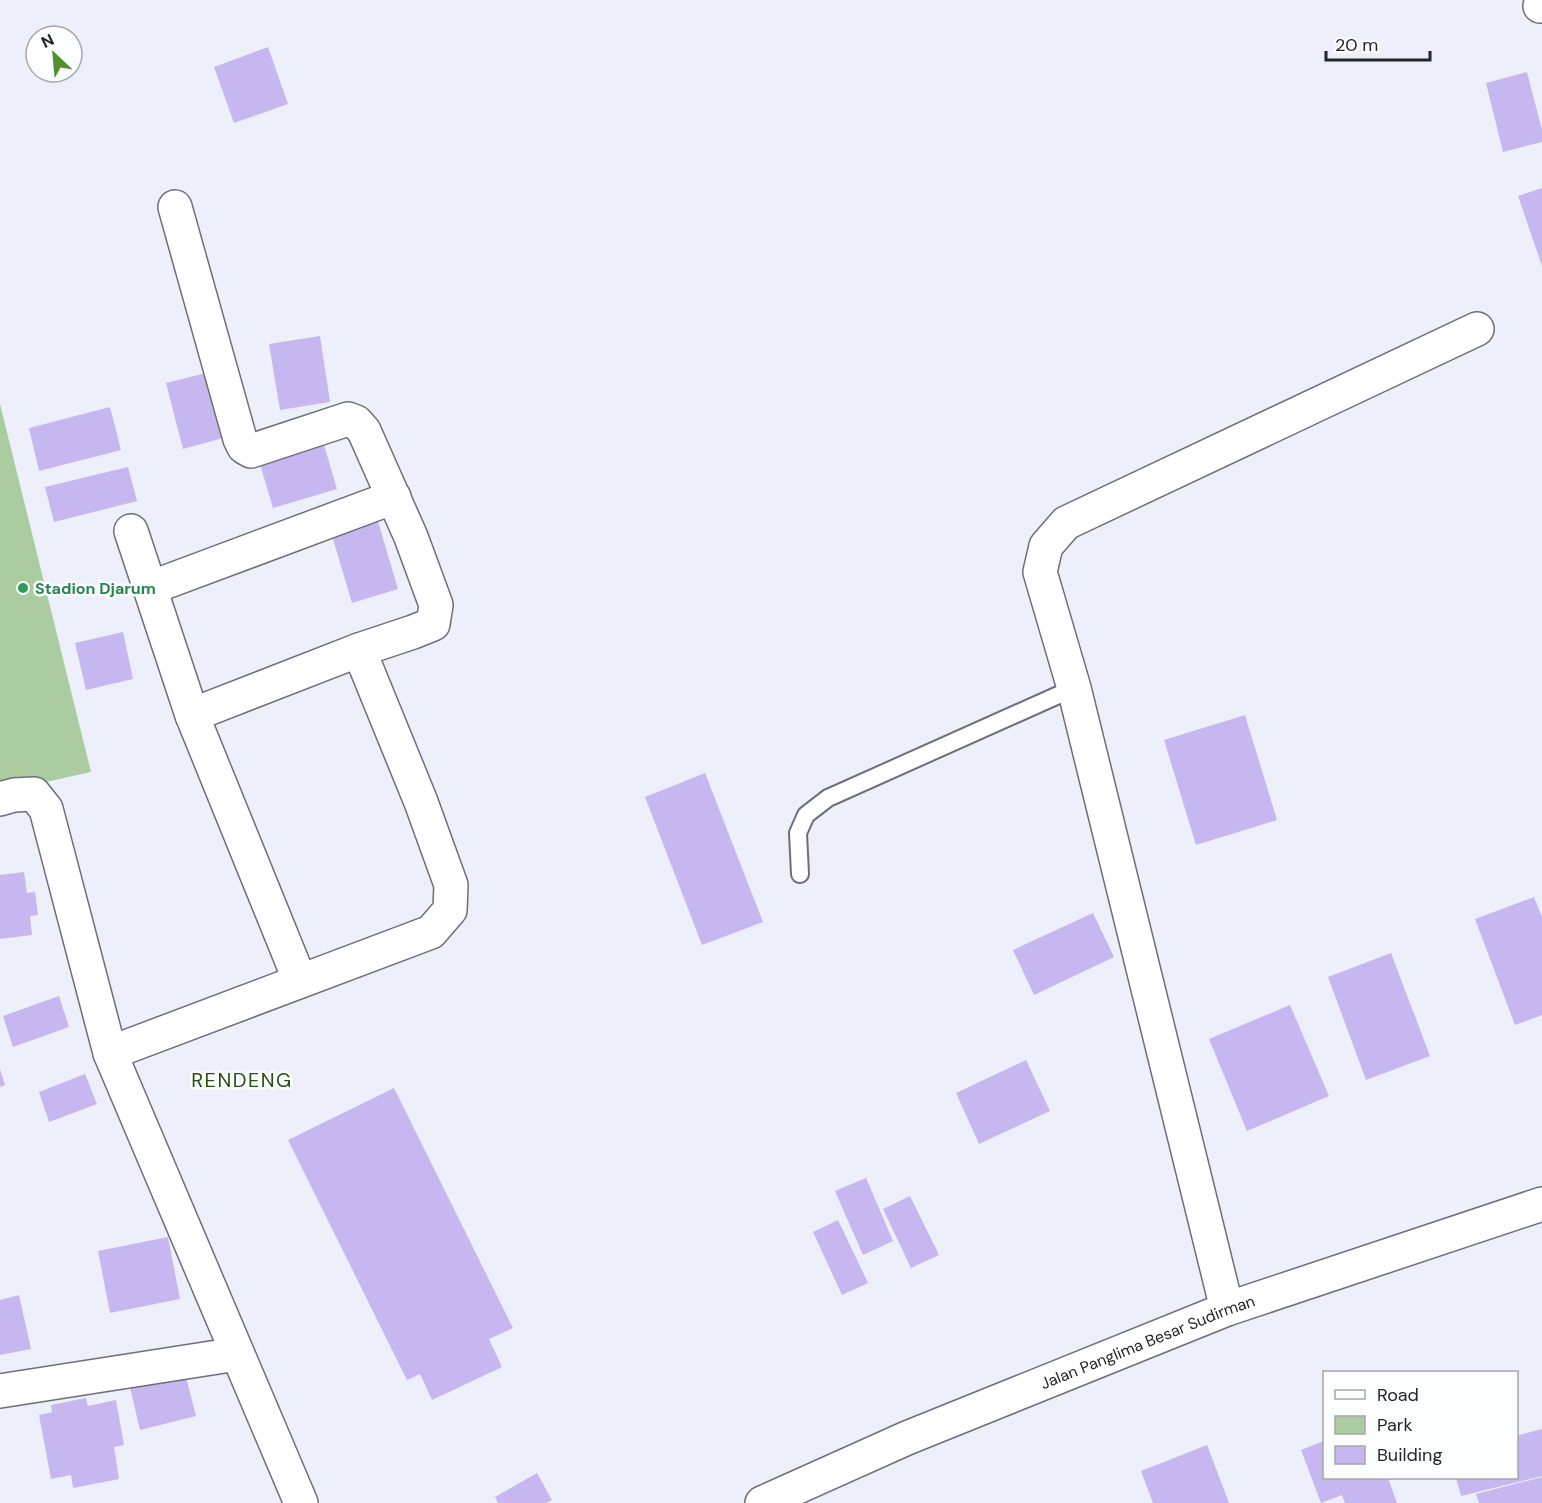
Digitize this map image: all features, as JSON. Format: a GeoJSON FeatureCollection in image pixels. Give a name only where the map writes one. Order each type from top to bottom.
{"type":"FeatureCollection","features":[{"type":"Feature","properties":{"kind":"street"},"geometry":{"type":"LineString","coordinates":[[175,207],[244,447],[251,451],[348,419],[356,422],[364,431],[394,497],[436,605],[433,624],[359,650],[192,715]]}},
{"type":"Feature","properties":{"kind":"street"},"geometry":{"type":"LineString","coordinates":[[1227,1309],[1074,688],[1040,572],[1046,546],[1066,523],[1477,329]]}},
{"type":"Feature","properties":{"kind":"street"},"geometry":{"type":"LineString","coordinates":[[150,588],[394,497]]}},
{"type":"Feature","properties":{"kind":"street"},"geometry":{"type":"LineString","coordinates":[[131,531],[192,715],[300,981]]}},
{"type":"Feature","properties":{"kind":"street"},"geometry":{"type":"LineString","coordinates":[[110,1053],[431,932],[450,910],[452,885],[359,650]]}},
{"type":"Feature","properties":{"kind":"street"},"geometry":{"type":"LineString","coordinates":[[0,799],[14,795],[34,794],[46,809],[110,1053],[301,1503]]}},
{"type":"Feature","properties":{"kind":"street","name":"Jalan Panglima Besar Sudirman"},"geometry":{"type":"LineString","coordinates":[[762,1503],[907,1438],[1227,1309],[1542,1204]]}},
{"type":"Feature","properties":{"kind":"street"},"geometry":{"type":"LineString","coordinates":[[0,1391],[237,1354]]}},
{"type":"Feature","properties":{"kind":"lane"},"geometry":{"type":"LineString","coordinates":[[800,874],[798,833],[806,815],[828,798],[1074,688]]}},
{"type":"Feature","properties":{"kind":"green space","name":"Stadion Djarum"},"geometry":{"type":"Polygon","coordinates":[[[0,404],[91,772],[0,792],[0,404]]]}},
{"type":"Feature","properties":{"kind":"building"},"geometry":{"type":"Polygon","coordinates":[[[268,47],[288,104],[234,123],[214,67],[268,47]]]}},
{"type":"Feature","properties":{"kind":"building"},"geometry":{"type":"Polygon","coordinates":[[[1527,72],[1542,130],[1542,142],[1503,152],[1486,83],[1527,72]]]}},
{"type":"Feature","properties":{"kind":"building"},"geometry":{"type":"Polygon","coordinates":[[[1542,188],[1542,266],[1518,196],[1542,188]]]}},
{"type":"Feature","properties":{"kind":"building"},"geometry":{"type":"Polygon","coordinates":[[[320,336],[330,402],[280,410],[269,344],[320,336]]]}},
{"type":"Feature","properties":{"kind":"building"},"geometry":{"type":"Polygon","coordinates":[[[218,370],[234,435],[183,449],[166,383],[218,370]]]}},
{"type":"Feature","properties":{"kind":"building"},"geometry":{"type":"Polygon","coordinates":[[[110,407],[121,450],[39,471],[29,428],[110,407]]]}},
{"type":"Feature","properties":{"kind":"building"},"geometry":{"type":"Polygon","coordinates":[[[324,445],[337,489],[273,508],[260,464],[324,445]]]}},
{"type":"Feature","properties":{"kind":"building"},"geometry":{"type":"Polygon","coordinates":[[[128,467],[137,501],[54,522],[45,487],[128,467]]]}},
{"type":"Feature","properties":{"kind":"building"},"geometry":{"type":"Polygon","coordinates":[[[377,518],[398,589],[352,603],[331,532],[377,518]]]}},
{"type":"Feature","properties":{"kind":"building"},"geometry":{"type":"Polygon","coordinates":[[[123,632],[133,679],[86,690],[75,643],[123,632]]]}},
{"type":"Feature","properties":{"kind":"building"},"geometry":{"type":"Polygon","coordinates":[[[1245,715],[1277,820],[1196,845],[1164,740],[1245,715]]]}},
{"type":"Feature","properties":{"kind":"building"},"geometry":{"type":"Polygon","coordinates":[[[705,773],[763,922],[702,945],[645,797],[705,773]]]}},
{"type":"Feature","properties":{"kind":"building"},"geometry":{"type":"Polygon","coordinates":[[[24,872],[27,893],[35,892],[38,915],[30,916],[32,935],[0,939],[0,875],[24,872]]]}},
{"type":"Feature","properties":{"kind":"building"},"geometry":{"type":"Polygon","coordinates":[[[1534,897],[1542,917],[1542,1015],[1515,1025],[1475,919],[1534,897]]]}},
{"type":"Feature","properties":{"kind":"building"},"geometry":{"type":"Polygon","coordinates":[[[1093,913],[1114,957],[1034,995],[1013,950],[1093,913]]]}},
{"type":"Feature","properties":{"kind":"building"},"geometry":{"type":"Polygon","coordinates":[[[1391,953],[1430,1056],[1366,1080],[1328,977],[1391,953]]]}},
{"type":"Feature","properties":{"kind":"building"},"geometry":{"type":"Polygon","coordinates":[[[59,996],[69,1027],[13,1047],[3,1016],[59,996]]]}},
{"type":"Feature","properties":{"kind":"building"},"geometry":{"type":"Polygon","coordinates":[[[1290,1005],[1329,1096],[1247,1131],[1209,1039],[1290,1005]]]}},
{"type":"Feature","properties":{"kind":"building"},"geometry":{"type":"Polygon","coordinates":[[[1026,1060],[1050,1111],[979,1144],[956,1093],[1026,1060]]]}},
{"type":"Feature","properties":{"kind":"building"},"geometry":{"type":"Polygon","coordinates":[[[0,1069],[5,1085],[0,1087],[0,1069]]]}},
{"type":"Feature","properties":{"kind":"building"},"geometry":{"type":"Polygon","coordinates":[[[85,1074],[97,1104],[49,1122],[39,1092],[85,1074]]]}},
{"type":"Feature","properties":{"kind":"building"},"geometry":{"type":"Polygon","coordinates":[[[394,1088],[513,1328],[489,1339],[502,1367],[432,1400],[420,1374],[407,1380],[288,1140],[394,1088]]]}},
{"type":"Feature","properties":{"kind":"building"},"geometry":{"type":"Polygon","coordinates":[[[866,1178],[893,1241],[863,1255],[835,1191],[866,1178]]]}},
{"type":"Feature","properties":{"kind":"building"},"geometry":{"type":"Polygon","coordinates":[[[910,1196],[939,1255],[911,1268],[883,1209],[910,1196]]]}},
{"type":"Feature","properties":{"kind":"building"},"geometry":{"type":"Polygon","coordinates":[[[838,1220],[868,1283],[842,1295],[813,1232],[838,1220]]]}},
{"type":"Feature","properties":{"kind":"building"},"geometry":{"type":"Polygon","coordinates":[[[168,1237],[180,1299],[110,1313],[98,1251],[168,1237]]]}},
{"type":"Feature","properties":{"kind":"building"},"geometry":{"type":"Polygon","coordinates":[[[19,1295],[31,1349],[0,1355],[0,1300],[19,1295]]]}},
{"type":"Feature","properties":{"kind":"building"},"geometry":{"type":"Polygon","coordinates":[[[184,1369],[196,1416],[140,1430],[129,1383],[184,1369]]]}},
{"type":"Feature","properties":{"kind":"building"},"geometry":{"type":"Polygon","coordinates":[[[86,1398],[88,1406],[116,1400],[124,1445],[114,1447],[119,1479],[73,1488],[71,1475],[51,1479],[39,1415],[52,1412],[51,1405],[86,1398]]]}},
{"type":"Feature","properties":{"kind":"building"},"geometry":{"type":"Polygon","coordinates":[[[1542,1429],[1542,1476],[1461,1496],[1456,1479],[1518,1479],[1518,1435],[1542,1429]]]}},
{"type":"Feature","properties":{"kind":"building"},"geometry":{"type":"Polygon","coordinates":[[[1323,1441],[1323,1479],[1388,1479],[1397,1503],[1345,1503],[1342,1495],[1321,1503],[1301,1450],[1323,1441]]]}},
{"type":"Feature","properties":{"kind":"building"},"geometry":{"type":"Polygon","coordinates":[[[1207,1445],[1229,1503],[1153,1503],[1141,1471],[1207,1445]]]}},
{"type":"Feature","properties":{"kind":"building"},"geometry":{"type":"Polygon","coordinates":[[[537,1473],[552,1500],[546,1503],[498,1503],[495,1497],[537,1473]]]}},
{"type":"Feature","properties":{"kind":"building"},"geometry":{"type":"Polygon","coordinates":[[[1542,1477],[1542,1503],[1479,1503],[1476,1494],[1542,1477]]]}},
{"type":"Feature","properties":{"kind":"place","name":"Stadion Djarum"},"geometry":{"type":"Point","coordinates":[23,588]}},
{"type":"Feature","properties":{"kind":"district","name":"RENDENG"},"geometry":{"type":"Point","coordinates":[242,1080]}}]}
